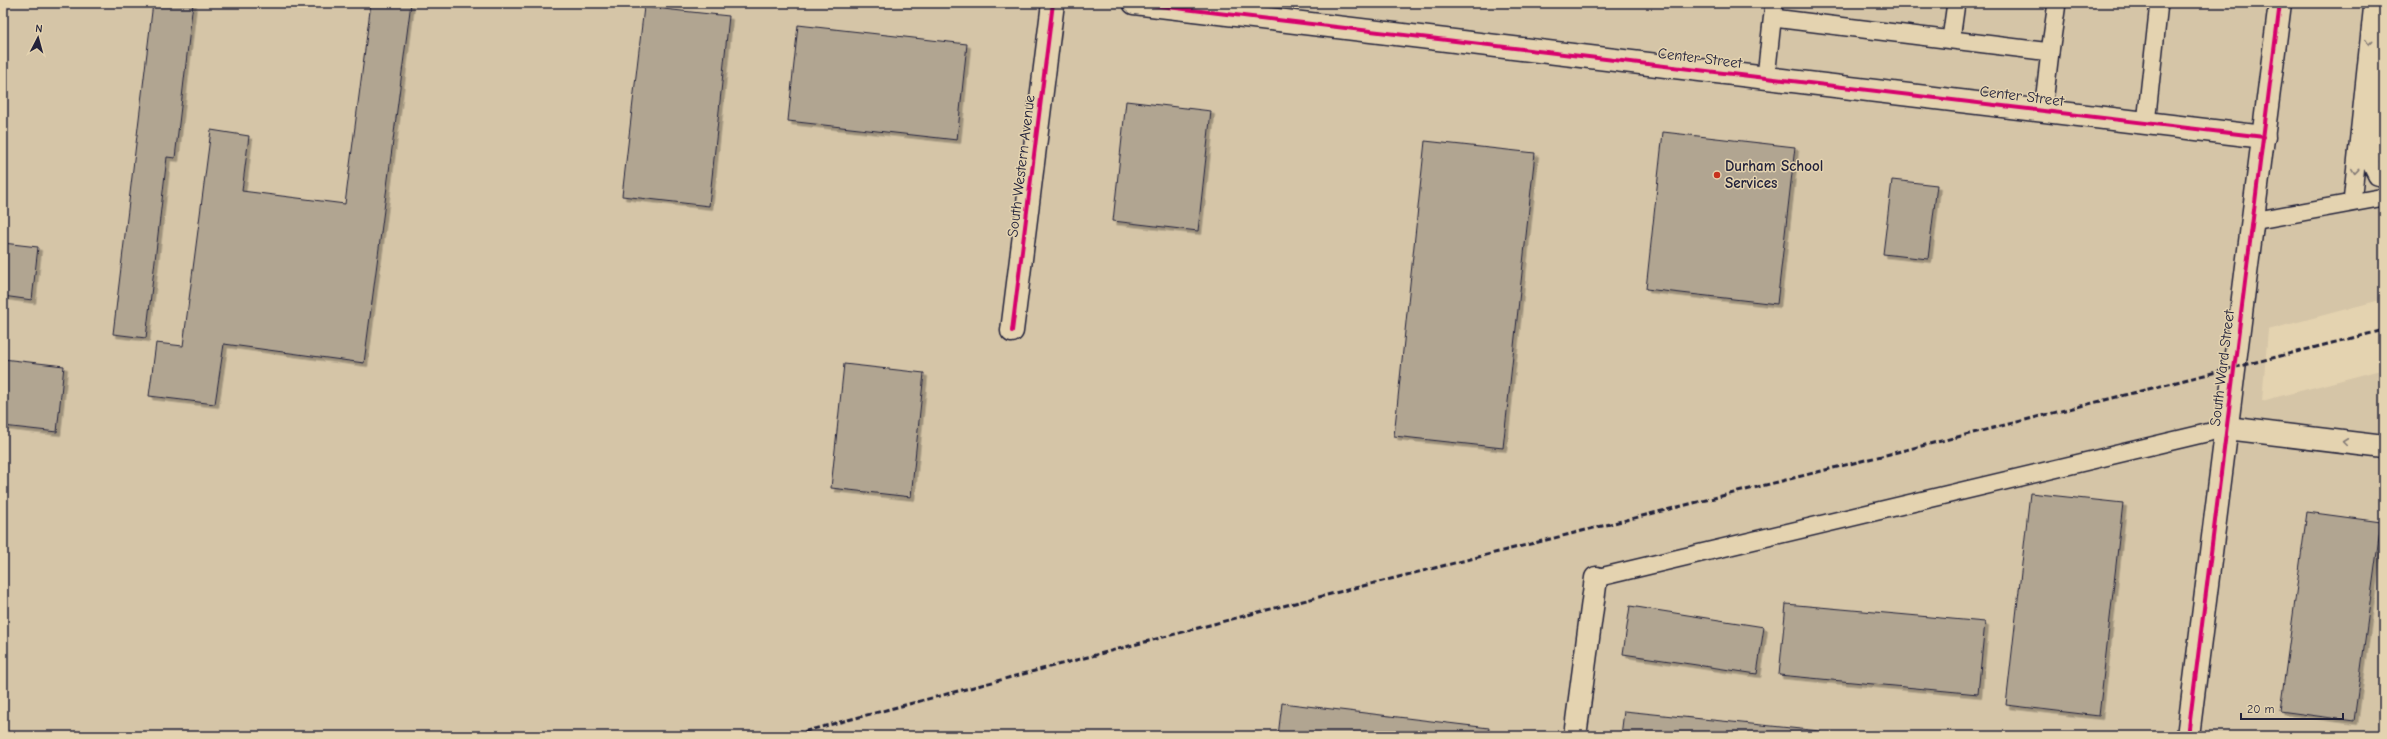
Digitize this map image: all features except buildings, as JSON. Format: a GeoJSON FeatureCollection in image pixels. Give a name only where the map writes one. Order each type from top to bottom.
{"type":"FeatureCollection","features":[{"type":"Feature","properties":{"kind":"street","name":"South Western Avenue"},"geometry":{"type":"LineString","coordinates":[[1012,331],[1053,3]]}},
{"type":"Feature","properties":{"kind":"street","name":"Center Street"},"geometry":{"type":"LineString","coordinates":[[1134,3],[2264,137]]}},
{"type":"Feature","properties":{"kind":"street","name":"South Ward Street"},"geometry":{"type":"LineString","coordinates":[[2188,736],[2280,3]]}},
{"type":"Feature","properties":{"kind":"street"},"geometry":{"type":"LineString","coordinates":[[2227,428],[2384,447]]}},
{"type":"Feature","properties":{"kind":"street"},"geometry":{"type":"LineString","coordinates":[[1575,736],[1596,578]]}},
{"type":"Feature","properties":{"kind":"lane"},"geometry":{"type":"LineString","coordinates":[[1951,40],[1956,3]]}},
{"type":"Feature","properties":{"kind":"lane"},"geometry":{"type":"LineString","coordinates":[[2044,111],[2057,3]]}},
{"type":"Feature","properties":{"kind":"lane"},"geometry":{"type":"LineString","coordinates":[[2146,123],[2158,3]]}},
{"type":"Feature","properties":{"kind":"lane"},"geometry":{"type":"LineString","coordinates":[[2352,202],[2373,3]]}},
{"type":"Feature","properties":{"kind":"lane"},"geometry":{"type":"LineString","coordinates":[[1766,78],[1774,10],[1951,40],[2050,52]]}},
{"type":"Feature","properties":{"kind":"lane"},"geometry":{"type":"LineString","coordinates":[[2384,26],[2371,164],[2377,176],[2384,178]]}},
{"type":"Feature","properties":{"kind":"lane"},"geometry":{"type":"LineString","coordinates":[[2253,221],[2384,197]]}},
{"type":"Feature","properties":{"kind":"lane"},"geometry":{"type":"LineString","coordinates":[[1596,578],[2227,428]]}},
{"type":"Feature","properties":{"kind":"shaded area"},"geometry":{"type":"Polygon","coordinates":[[[3,3],[2384,3],[2384,299],[2268,330],[2262,401],[2384,369],[2384,736],[1954,736],[1863,729],[1862,736],[3,736],[3,3]]]}},
{"type":"Feature","properties":{"kind":"railway"},"geometry":{"type":"LineString","coordinates":[[787,736],[1259,612],[2384,330]]}},
{"type":"Feature","properties":{"kind":"cycle path"},"geometry":{"type":"LineString","coordinates":[[1012,331],[1053,3]]}},
{"type":"Feature","properties":{"kind":"cycle path"},"geometry":{"type":"LineString","coordinates":[[1134,3],[2264,137]]}},
{"type":"Feature","properties":{"kind":"cycle path"},"geometry":{"type":"LineString","coordinates":[[2188,736],[2280,3]]}},
{"type":"Feature","properties":{"kind":"place","name":"Durham School Services"},"geometry":{"type":"Point","coordinates":[1717,175]}}]}
